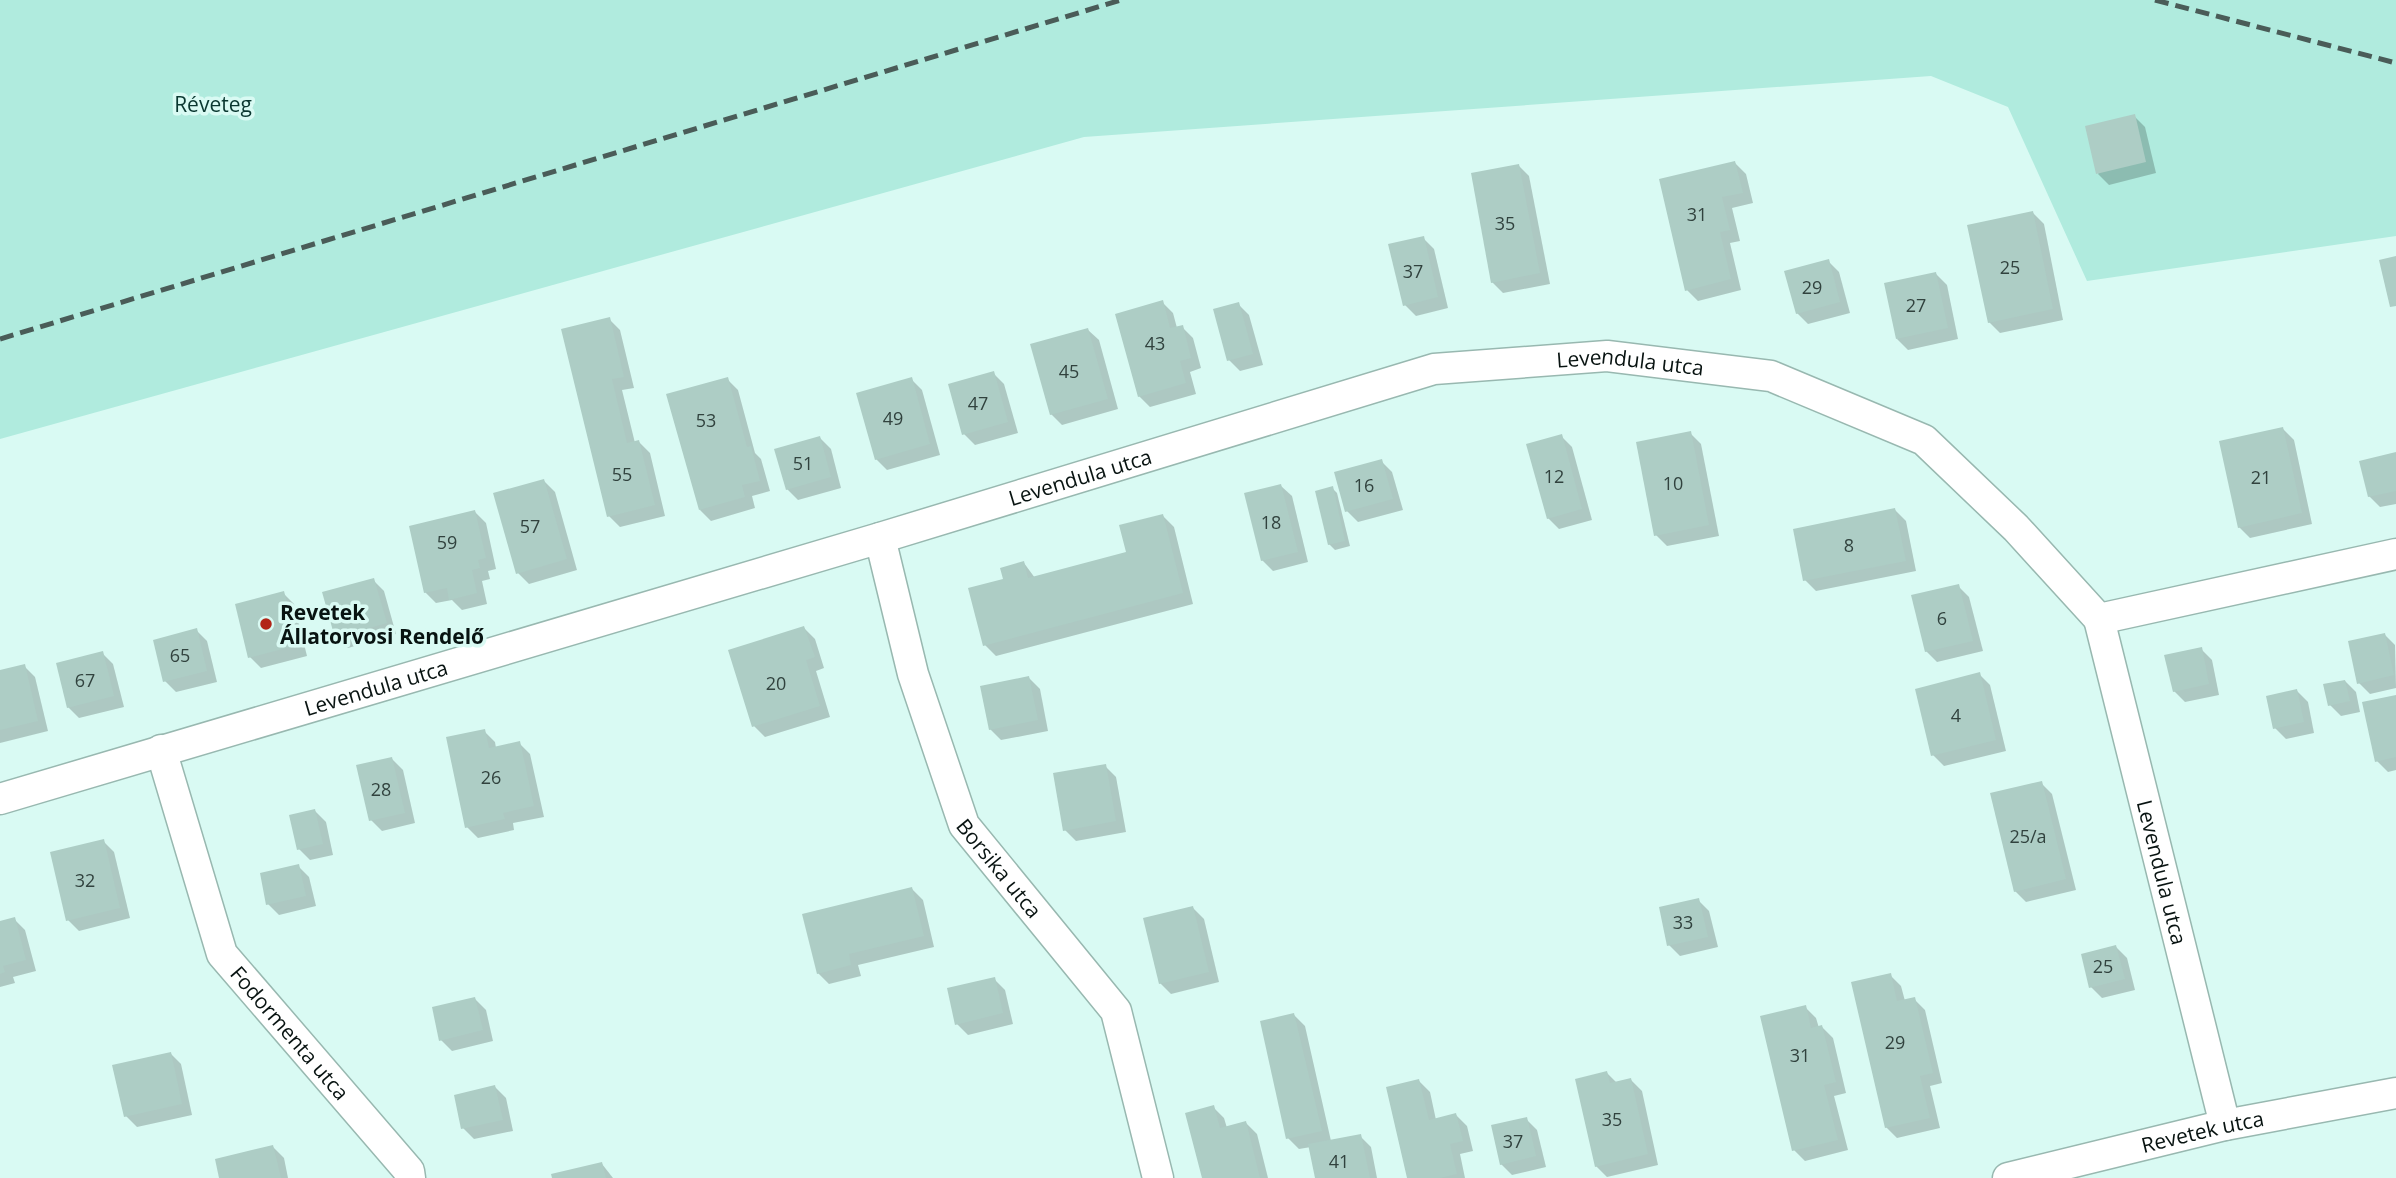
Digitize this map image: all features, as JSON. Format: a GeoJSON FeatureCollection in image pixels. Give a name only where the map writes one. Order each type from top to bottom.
{"type":"FeatureCollection","features":[{"type":"Feature","properties":{"kind":"street","name":"Levendula utca"},"geometry":{"type":"LineString","coordinates":[[0,799],[880,538],[1434,369],[1607,356],[1771,376],[1924,440],[2016,528],[2099,620],[2225,1125]]}},
{"type":"Feature","properties":{"kind":"street","name":"Borsika utca"},"geometry":{"type":"LineString","coordinates":[[880,538],[913,674],[964,825],[1116,1011],[1158,1178]]}},
{"type":"Feature","properties":{"kind":"street"},"geometry":{"type":"LineString","coordinates":[[2099,620],[2396,554]]}},
{"type":"Feature","properties":{"kind":"street","name":"Fodormenta utca"},"geometry":{"type":"LineString","coordinates":[[161,750],[222,954],[409,1171],[410,1178]]}},
{"type":"Feature","properties":{"kind":"street","name":"Revetek utca"},"geometry":{"type":"LineString","coordinates":[[2008,1178],[2225,1125],[2396,1093]]}},
{"type":"Feature","properties":{"kind":"green space","name":"Réveteg"},"geometry":{"type":"Polygon","coordinates":[[[0,0],[2396,0],[2396,236],[2087,281],[2008,107],[1931,76],[1084,137],[0,439],[0,0]]]}},
{"type":"Feature","properties":{"kind":"building"},"geometry":{"type":"Polygon","coordinates":[[[2135,114],[2146,162],[2096,174],[2085,126],[2135,114]]]}},
{"type":"Feature","properties":{"kind":"building"},"geometry":{"type":"Polygon","coordinates":[[[1735,161],[1743,193],[1722,197],[1730,230],[1720,232],[1731,279],[1685,291],[1659,179],[1735,161]]]}},
{"type":"Feature","properties":{"kind":"building"},"geometry":{"type":"Polygon","coordinates":[[[1519,164],[1540,273],[1491,283],[1471,173],[1519,164]]]}},
{"type":"Feature","properties":{"kind":"building"},"geometry":{"type":"Polygon","coordinates":[[[2033,211],[2053,309],[1988,323],[1967,225],[2033,211]]]}},
{"type":"Feature","properties":{"kind":"building"},"geometry":{"type":"Polygon","coordinates":[[[1424,236],[1438,297],[1403,306],[1388,244],[1424,236]]]}},
{"type":"Feature","properties":{"kind":"building"},"geometry":{"type":"Polygon","coordinates":[[[2396,256],[2396,306],[2390,307],[2379,260],[2396,256]]]}},
{"type":"Feature","properties":{"kind":"building"},"geometry":{"type":"Polygon","coordinates":[[[1829,259],[1840,302],[1796,314],[1784,271],[1829,259]]]}},
{"type":"Feature","properties":{"kind":"building"},"geometry":{"type":"Polygon","coordinates":[[[1936,272],[1948,328],[1896,339],[1884,283],[1936,272]]]}},
{"type":"Feature","properties":{"kind":"building"},"geometry":{"type":"Polygon","coordinates":[[[1163,300],[1170,328],[1183,325],[1191,358],[1180,361],[1186,383],[1138,397],[1115,314],[1163,300]]]}},
{"type":"Feature","properties":{"kind":"building"},"geometry":{"type":"Polygon","coordinates":[[[1239,302],[1253,354],[1227,361],[1213,309],[1239,302]]]}},
{"type":"Feature","properties":{"kind":"building"},"geometry":{"type":"Polygon","coordinates":[[[610,317],[624,377],[612,379],[627,443],[639,440],[655,505],[607,517],[561,329],[610,317]]]}},
{"type":"Feature","properties":{"kind":"building"},"geometry":{"type":"Polygon","coordinates":[[[1088,328],[1108,399],[1050,415],[1030,344],[1088,328]]]}},
{"type":"Feature","properties":{"kind":"building"},"geometry":{"type":"Polygon","coordinates":[[[994,371],[1008,422],[962,435],[948,384],[994,371]]]}},
{"type":"Feature","properties":{"kind":"building"},"geometry":{"type":"Polygon","coordinates":[[[728,377],[747,447],[751,446],[760,481],[742,485],[745,497],[699,510],[666,394],[728,377]]]}},
{"type":"Feature","properties":{"kind":"building"},"geometry":{"type":"Polygon","coordinates":[[[912,377],[930,444],[875,460],[856,393],[912,377]]]}},
{"type":"Feature","properties":{"kind":"building"},"geometry":{"type":"Polygon","coordinates":[[[2283,427],[2302,513],[2238,528],[2219,441],[2283,427]]]}},
{"type":"Feature","properties":{"kind":"building"},"geometry":{"type":"Polygon","coordinates":[[[1691,431],[1709,525],[1654,536],[1636,442],[1691,431]]]}},
{"type":"Feature","properties":{"kind":"building"},"geometry":{"type":"Polygon","coordinates":[[[1562,434],[1582,509],[1547,519],[1526,444],[1562,434]]]}},
{"type":"Feature","properties":{"kind":"building"},"geometry":{"type":"Polygon","coordinates":[[[820,436],[831,477],[786,490],[774,449],[820,436]]]}},
{"type":"Feature","properties":{"kind":"building"},"geometry":{"type":"Polygon","coordinates":[[[2396,452],[2396,491],[2368,497],[2359,461],[2396,452]]]}},
{"type":"Feature","properties":{"kind":"building"},"geometry":{"type":"Polygon","coordinates":[[[1382,459],[1393,499],[1345,512],[1334,472],[1382,459]]]}},
{"type":"Feature","properties":{"kind":"building"},"geometry":{"type":"Polygon","coordinates":[[[544,479],[567,559],[516,574],[493,493],[544,479]]]}},
{"type":"Feature","properties":{"kind":"building"},"geometry":{"type":"Polygon","coordinates":[[[1281,484],[1298,552],[1261,561],[1244,493],[1281,484]]]}},
{"type":"Feature","properties":{"kind":"building"},"geometry":{"type":"Polygon","coordinates":[[[1333,486],[1345,541],[1328,545],[1315,491],[1333,486]]]}},
{"type":"Feature","properties":{"kind":"building"},"geometry":{"type":"Polygon","coordinates":[[[1895,508],[1906,561],[1803,581],[1793,529],[1895,508]]]}},
{"type":"Feature","properties":{"kind":"building"},"geometry":{"type":"Polygon","coordinates":[[[475,510],[486,558],[478,560],[480,568],[472,570],[477,593],[449,600],[447,588],[424,593],[409,526],[475,510]]]}},
{"type":"Feature","properties":{"kind":"building"},"geometry":{"type":"Polygon","coordinates":[[[1163,514],[1183,593],[983,646],[968,588],[1003,579],[1000,568],[1024,561],[1028,578],[1126,552],[1119,525],[1163,514]]]}},
{"type":"Feature","properties":{"kind":"building"},"geometry":{"type":"Polygon","coordinates":[[[374,578],[387,623],[335,638],[322,592],[374,578]]]}},
{"type":"Feature","properties":{"kind":"building"},"geometry":{"type":"Polygon","coordinates":[[[1959,584],[1973,641],[1925,652],[1911,595],[1959,584]]]}},
{"type":"Feature","properties":{"kind":"building","name":"Revetek Állatorvosi Rendelő"},"geometry":{"type":"Polygon","coordinates":[[[284,591],[298,645],[248,658],[235,604],[284,591]]]}},
{"type":"Feature","properties":{"kind":"building"},"geometry":{"type":"Polygon","coordinates":[[[804,626],[815,657],[806,660],[820,706],[752,727],[728,650],[804,626]]]}},
{"type":"Feature","properties":{"kind":"building"},"geometry":{"type":"Polygon","coordinates":[[[197,628],[207,671],[163,682],[153,640],[197,628]]]}},
{"type":"Feature","properties":{"kind":"building"},"geometry":{"type":"Polygon","coordinates":[[[2385,633],[2394,675],[2357,684],[2348,641],[2385,633]]]}},
{"type":"Feature","properties":{"kind":"building"},"geometry":{"type":"Polygon","coordinates":[[[2202,647],[2209,684],[2173,692],[2164,655],[2202,647]]]}},
{"type":"Feature","properties":{"kind":"building"},"geometry":{"type":"Polygon","coordinates":[[[103,651],[114,696],[67,708],[56,663],[103,651]]]}},
{"type":"Feature","properties":{"kind":"building"},"geometry":{"type":"Polygon","coordinates":[[[25,664],[38,721],[0,730],[0,670],[25,664]]]}},
{"type":"Feature","properties":{"kind":"building"},"geometry":{"type":"Polygon","coordinates":[[[1980,672],[1996,740],[1931,756],[1915,689],[1980,672]]]}},
{"type":"Feature","properties":{"kind":"building"},"geometry":{"type":"Polygon","coordinates":[[[1029,676],[1038,720],[989,730],[980,686],[1029,676]]]}},
{"type":"Feature","properties":{"kind":"building"},"geometry":{"type":"Polygon","coordinates":[[[2345,680],[2350,701],[2328,706],[2323,684],[2345,680]]]}},
{"type":"Feature","properties":{"kind":"building"},"geometry":{"type":"Polygon","coordinates":[[[2297,689],[2304,722],[2273,729],[2266,696],[2297,689]]]}},
{"type":"Feature","properties":{"kind":"building"},"geometry":{"type":"Polygon","coordinates":[[[2396,695],[2396,757],[2375,762],[2362,702],[2396,695]]]}},
{"type":"Feature","properties":{"kind":"building"},"geometry":{"type":"Polygon","coordinates":[[[485,729],[489,748],[520,741],[534,806],[503,813],[505,819],[465,828],[446,737],[485,729]]]}},
{"type":"Feature","properties":{"kind":"building"},"geometry":{"type":"Polygon","coordinates":[[[392,757],[405,813],[369,821],[356,765],[392,757]]]}},
{"type":"Feature","properties":{"kind":"building"},"geometry":{"type":"Polygon","coordinates":[[[1106,764],[1116,821],[1063,831],[1053,773],[1106,764]]]}},
{"type":"Feature","properties":{"kind":"building"},"geometry":{"type":"Polygon","coordinates":[[[2042,781],[2066,879],[2014,892],[1990,793],[2042,781]]]}},
{"type":"Feature","properties":{"kind":"building"},"geometry":{"type":"Polygon","coordinates":[[[315,809],[323,844],[297,850],[289,815],[315,809]]]}},
{"type":"Feature","properties":{"kind":"building"},"geometry":{"type":"Polygon","coordinates":[[[104,839],[120,908],[66,921],[50,852],[104,839]]]}},
{"type":"Feature","properties":{"kind":"building"},"geometry":{"type":"Polygon","coordinates":[[[299,864],[306,896],[266,905],[260,873],[299,864]]]}},
{"type":"Feature","properties":{"kind":"building"},"geometry":{"type":"Polygon","coordinates":[[[912,887],[924,936],[849,954],[851,965],[817,974],[802,914],[912,887]]]}},
{"type":"Feature","properties":{"kind":"building"},"geometry":{"type":"Polygon","coordinates":[[[1699,898],[1708,937],[1667,946],[1659,907],[1699,898]]]}},
{"type":"Feature","properties":{"kind":"building"},"geometry":{"type":"Polygon","coordinates":[[[1193,906],[1209,972],[1159,984],[1143,918],[1193,906]]]}},
{"type":"Feature","properties":{"kind":"building"},"geometry":{"type":"Polygon","coordinates":[[[15,917],[26,960],[3,966],[5,972],[0,974],[0,921],[15,917]]]}},
{"type":"Feature","properties":{"kind":"building"},"geometry":{"type":"Polygon","coordinates":[[[2116,945],[2125,979],[2089,988],[2081,954],[2116,945]]]}},
{"type":"Feature","properties":{"kind":"building"},"geometry":{"type":"Polygon","coordinates":[[[1891,973],[1897,1001],[1915,997],[1933,1073],[1920,1076],[1930,1118],[1885,1128],[1851,982],[1891,973]]]}},
{"type":"Feature","properties":{"kind":"building"},"geometry":{"type":"Polygon","coordinates":[[[995,977],[1003,1013],[955,1025],[947,988],[995,977]]]}},
{"type":"Feature","properties":{"kind":"building"},"geometry":{"type":"Polygon","coordinates":[[[475,997],[483,1030],[439,1041],[432,1007],[475,997]]]}},
{"type":"Feature","properties":{"kind":"building"},"geometry":{"type":"Polygon","coordinates":[[[1806,1005],[1811,1028],[1822,1025],[1836,1082],[1824,1085],[1838,1140],[1792,1151],[1760,1016],[1806,1005]]]}},
{"type":"Feature","properties":{"kind":"building"},"geometry":{"type":"Polygon","coordinates":[[[1294,1013],[1322,1131],[1286,1139],[1260,1021],[1294,1013]]]}},
{"type":"Feature","properties":{"kind":"building"},"geometry":{"type":"Polygon","coordinates":[[[171,1052],[182,1104],[124,1117],[112,1065],[171,1052]]]}},
{"type":"Feature","properties":{"kind":"building"},"geometry":{"type":"Polygon","coordinates":[[[1607,1071],[1610,1083],[1631,1078],[1648,1154],[1595,1167],[1575,1079],[1607,1071]]]}},
{"type":"Feature","properties":{"kind":"building"},"geometry":{"type":"Polygon","coordinates":[[[1419,1079],[1429,1120],[1456,1113],[1463,1141],[1450,1144],[1457,1174],[1440,1178],[1407,1178],[1386,1087],[1419,1079]]]}},
{"type":"Feature","properties":{"kind":"building"},"geometry":{"type":"Polygon","coordinates":[[[495,1085],[503,1120],[461,1129],[454,1095],[495,1085]]]}},
{"type":"Feature","properties":{"kind":"building"},"geometry":{"type":"Polygon","coordinates":[[[1214,1105],[1220,1128],[1246,1121],[1260,1178],[1202,1178],[1185,1113],[1214,1105]]]}},
{"type":"Feature","properties":{"kind":"building"},"geometry":{"type":"Polygon","coordinates":[[[1527,1117],[1536,1156],[1500,1165],[1491,1125],[1527,1117]]]}},
{"type":"Feature","properties":{"kind":"building"},"geometry":{"type":"Polygon","coordinates":[[[1361,1134],[1370,1178],[1315,1178],[1308,1144],[1361,1134]]]}},
{"type":"Feature","properties":{"kind":"building"},"geometry":{"type":"Polygon","coordinates":[[[273,1145],[281,1178],[219,1178],[215,1159],[273,1145]]]}},
{"type":"Feature","properties":{"kind":"building"},"geometry":{"type":"Polygon","coordinates":[[[602,1162],[606,1178],[552,1178],[551,1174],[602,1162]]]}},
{"type":"Feature","properties":{"kind":"railway"},"geometry":{"type":"LineString","coordinates":[[0,339],[1121,0]]}},
{"type":"Feature","properties":{"kind":"railway"},"geometry":{"type":"LineString","coordinates":[[2155,0],[2396,63]]}},
{"type":"Feature","properties":{"kind":"place","name":"Revetek Állatorvosi Rendelő"},"geometry":{"type":"Point","coordinates":[266,624]}}]}
